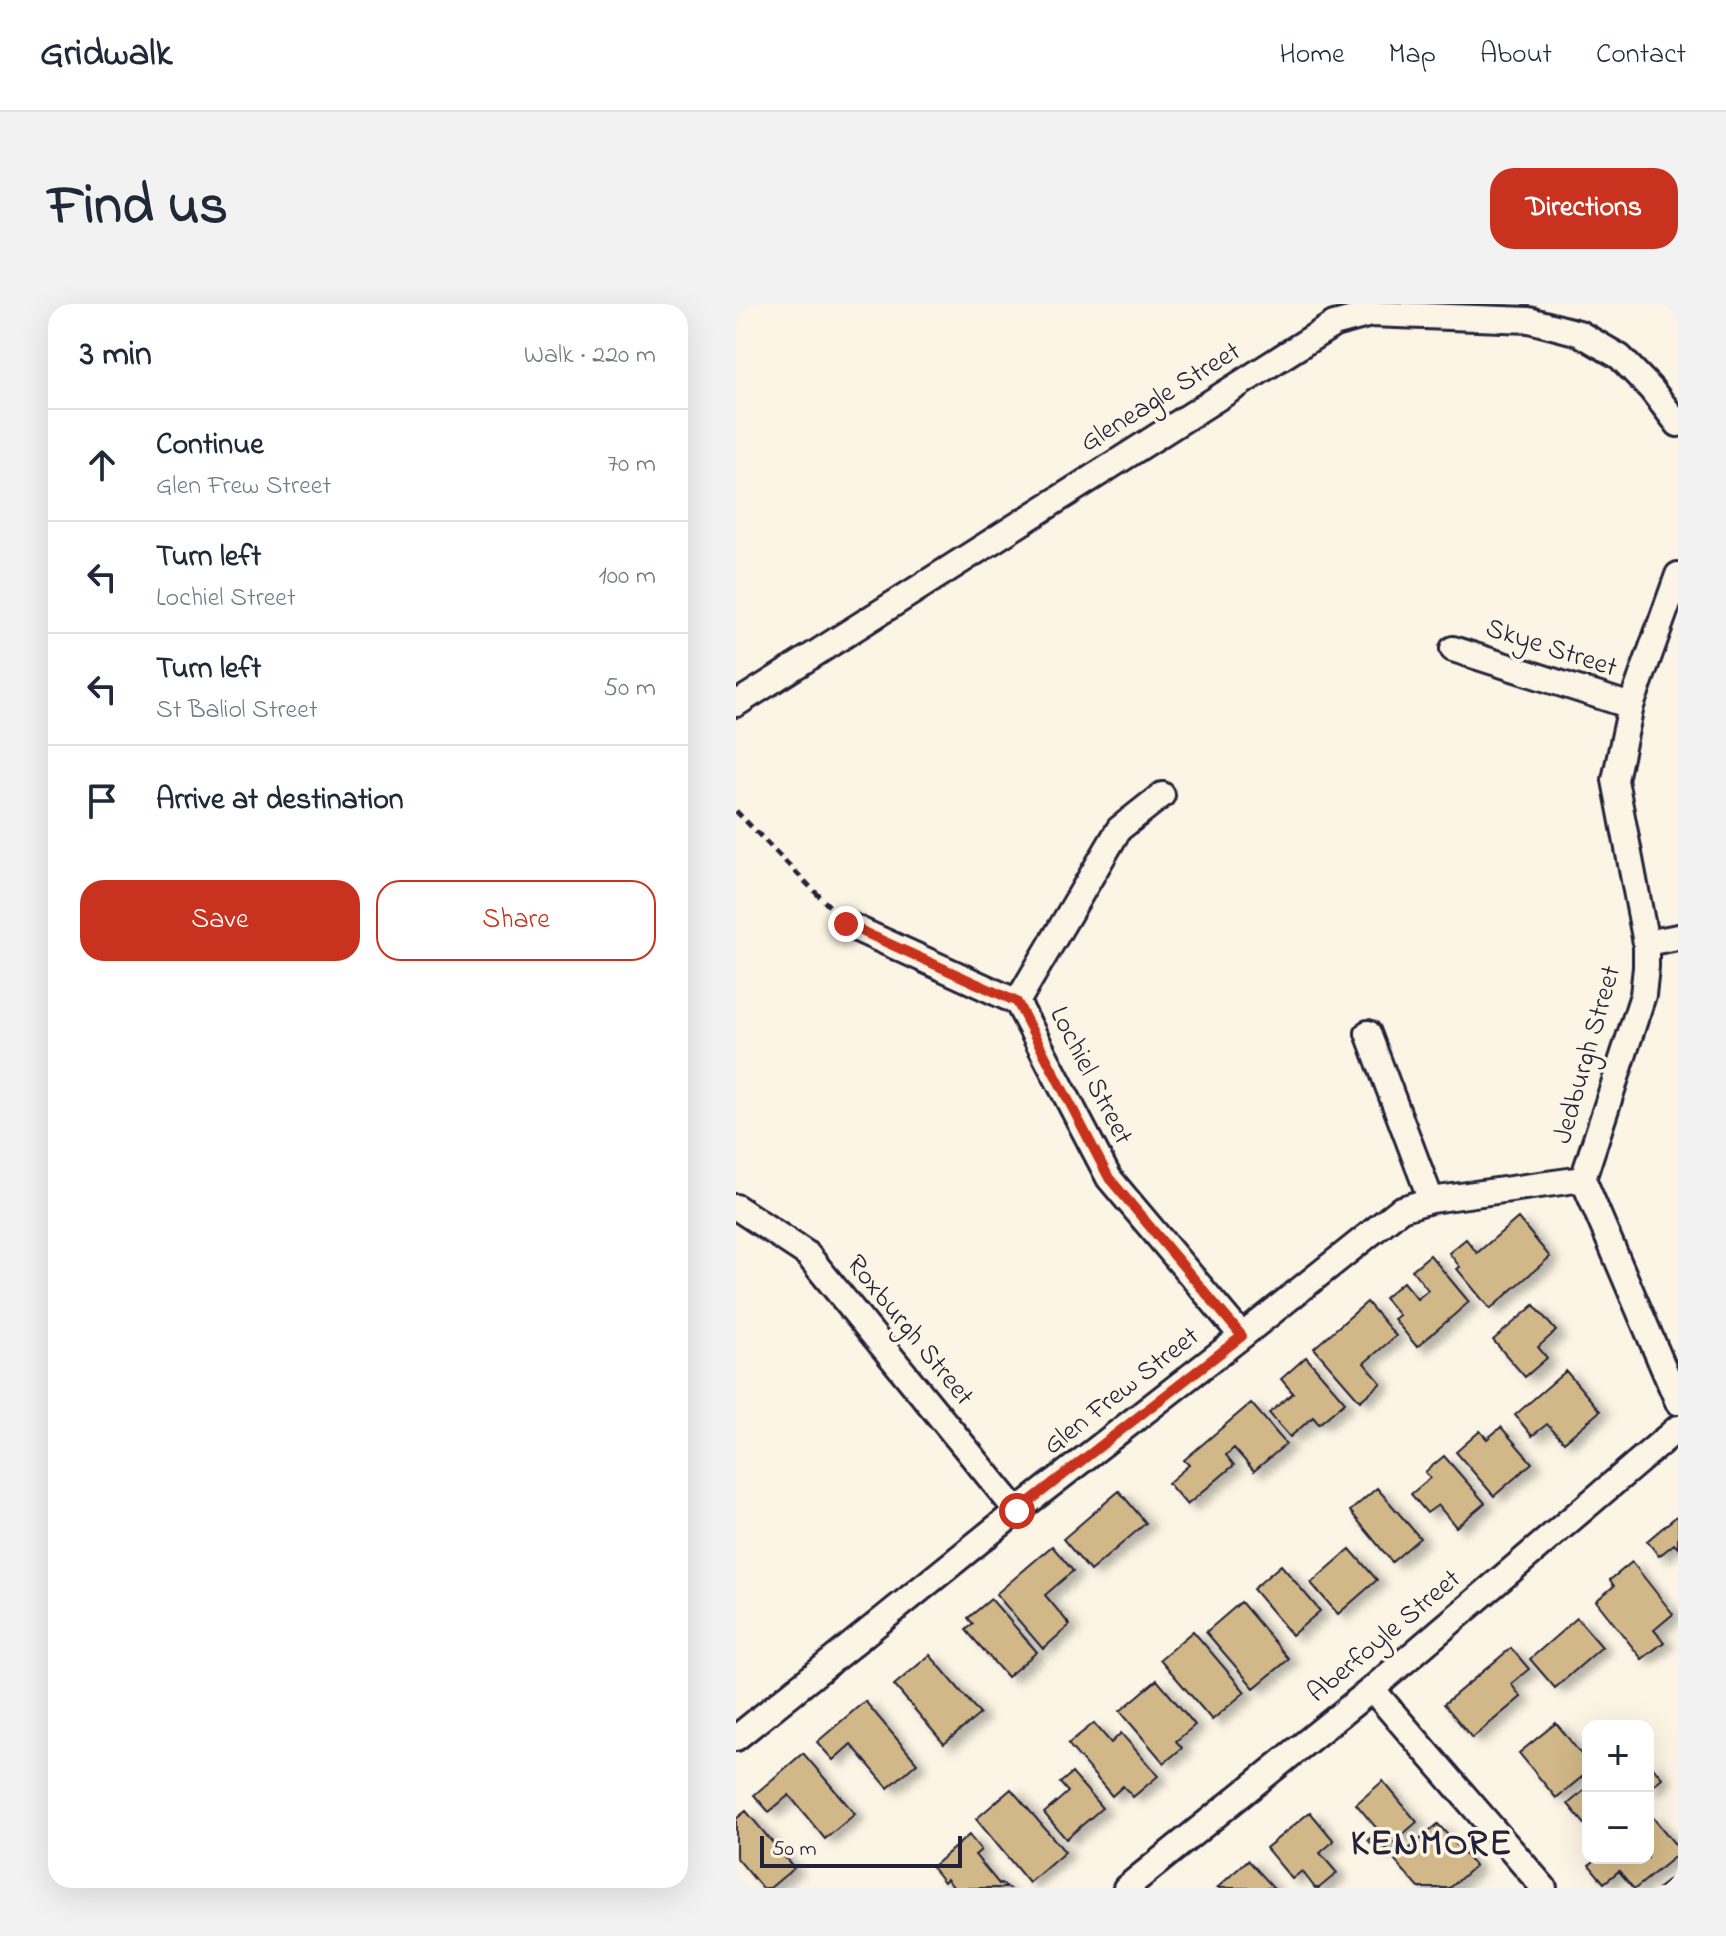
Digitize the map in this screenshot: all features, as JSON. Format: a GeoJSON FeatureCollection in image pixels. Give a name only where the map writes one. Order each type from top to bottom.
{"type":"FeatureCollection","features":[{"type":"Feature","properties":{"kind":"street","name":"Gleneagle Street"},"geometry":{"type":"LineString","coordinates":[[736,704],[1334,324],[1371,314],[1529,320],[1579,333],[1620,357],[1651,389],[1678,424]]}},
{"type":"Feature","properties":{"kind":"street","name":"Jedburgh Street"},"geometry":{"type":"LineString","coordinates":[[1583,1179],[1643,995],[1646,943],[1615,780],[1631,706],[1678,575]]}},
{"type":"Feature","properties":{"kind":"street","name":"Skye Street"},"geometry":{"type":"LineString","coordinates":[[1453,649],[1631,706]]}},
{"type":"Feature","properties":{"kind":"street","name":"Lochiel Street"},"geometry":{"type":"LineString","coordinates":[[1162,795],[1119,829],[1017,1002],[1109,1178],[1242,1336]]}},
{"type":"Feature","properties":{"kind":"street"},"geometry":{"type":"LineString","coordinates":[[846,924],[1017,1002]]}},
{"type":"Feature","properties":{"kind":"street"},"geometry":{"type":"LineString","coordinates":[[1646,943],[1678,937]]}},
{"type":"Feature","properties":{"kind":"street"},"geometry":{"type":"LineString","coordinates":[[1368,1033],[1431,1200]]}},
{"type":"Feature","properties":{"kind":"street"},"geometry":{"type":"LineString","coordinates":[[1583,1179],[1678,1402]]}},
{"type":"Feature","properties":{"kind":"street","name":"Glen Frew Street"},"geometry":{"type":"LineString","coordinates":[[739,1730],[1401,1209],[1431,1200],[1583,1179]]}},
{"type":"Feature","properties":{"kind":"street","name":"Roxburgh Street"},"geometry":{"type":"LineString","coordinates":[[736,1207],[807,1254],[1017,1511]]}},
{"type":"Feature","properties":{"kind":"street","name":"Aberfoyle Street"},"geometry":{"type":"LineString","coordinates":[[1126,1888],[1372,1689],[1678,1428]]}},
{"type":"Feature","properties":{"kind":"street"},"geometry":{"type":"LineString","coordinates":[[1372,1689],[1544,1888]]}},
{"type":"Feature","properties":{"kind":"path"},"geometry":{"type":"LineString","coordinates":[[736,811],[846,924]]}},
{"type":"Feature","properties":{"kind":"building"},"geometry":{"type":"Polygon","coordinates":[[[1518,1218],[1550,1257],[1490,1309],[1457,1269],[1460,1267],[1449,1253],[1466,1239],[1477,1253],[1518,1218]]]}},
{"type":"Feature","properties":{"kind":"building"},"geometry":{"type":"Polygon","coordinates":[[[1430,1255],[1469,1302],[1417,1347],[1394,1319],[1399,1315],[1384,1298],[1403,1282],[1417,1299],[1428,1290],[1412,1270],[1430,1255]]]}},
{"type":"Feature","properties":{"kind":"building"},"geometry":{"type":"Polygon","coordinates":[[[1367,1302],[1396,1336],[1364,1363],[1381,1383],[1360,1401],[1314,1348],[1367,1302]]]}},
{"type":"Feature","properties":{"kind":"building"},"geometry":{"type":"Polygon","coordinates":[[[1534,1305],[1556,1331],[1538,1347],[1547,1358],[1525,1377],[1493,1340],[1534,1305]]]}},
{"type":"Feature","properties":{"kind":"building"},"geometry":{"type":"Polygon","coordinates":[[[1306,1357],[1345,1402],[1319,1424],[1313,1417],[1290,1437],[1269,1413],[1293,1393],[1281,1379],[1306,1357]]]}},
{"type":"Feature","properties":{"kind":"building"},"geometry":{"type":"Polygon","coordinates":[[[1566,1371],[1600,1411],[1564,1442],[1547,1424],[1532,1436],[1515,1415],[1566,1371]]]}},
{"type":"Feature","properties":{"kind":"building"},"geometry":{"type":"Polygon","coordinates":[[[1251,1403],[1286,1444],[1254,1471],[1234,1448],[1226,1455],[1234,1465],[1187,1505],[1168,1483],[1189,1465],[1184,1460],[1251,1403]]]}},
{"type":"Feature","properties":{"kind":"building"},"geometry":{"type":"Polygon","coordinates":[[[1501,1427],[1532,1463],[1494,1496],[1456,1452],[1480,1431],[1487,1439],[1501,1427]]]}},
{"type":"Feature","properties":{"kind":"building"},"geometry":{"type":"Polygon","coordinates":[[[1444,1456],[1485,1503],[1456,1527],[1438,1505],[1427,1513],[1411,1494],[1430,1478],[1425,1472],[1444,1456]]]}},
{"type":"Feature","properties":{"kind":"building"},"geometry":{"type":"Polygon","coordinates":[[[1377,1488],[1420,1538],[1392,1562],[1350,1511],[1377,1488]]]}},
{"type":"Feature","properties":{"kind":"building"},"geometry":{"type":"Polygon","coordinates":[[[1119,1491],[1146,1523],[1090,1571],[1063,1539],[1119,1491]]]}},
{"type":"Feature","properties":{"kind":"building"},"geometry":{"type":"Polygon","coordinates":[[[1678,1515],[1678,1548],[1674,1544],[1659,1556],[1647,1541],[1678,1515]]]}},
{"type":"Feature","properties":{"kind":"building"},"geometry":{"type":"Polygon","coordinates":[[[1052,1546],[1073,1571],[1045,1595],[1070,1625],[1043,1649],[996,1594],[1052,1546]]]}},
{"type":"Feature","properties":{"kind":"building"},"geometry":{"type":"Polygon","coordinates":[[[1350,1549],[1377,1580],[1338,1614],[1311,1583],[1350,1549]]]}},
{"type":"Feature","properties":{"kind":"building"},"geometry":{"type":"Polygon","coordinates":[[[1632,1562],[1673,1614],[1654,1630],[1664,1642],[1642,1659],[1596,1601],[1614,1586],[1610,1580],[1632,1562]]]}},
{"type":"Feature","properties":{"kind":"building"},"geometry":{"type":"Polygon","coordinates":[[[1281,1565],[1320,1611],[1292,1635],[1253,1589],[1281,1565]]]}},
{"type":"Feature","properties":{"kind":"building"},"geometry":{"type":"Polygon","coordinates":[[[991,1599],[1037,1652],[1007,1677],[966,1630],[973,1624],[968,1618],[991,1599]]]}},
{"type":"Feature","properties":{"kind":"building"},"geometry":{"type":"Polygon","coordinates":[[[1241,1602],[1289,1659],[1254,1688],[1206,1632],[1241,1602]]]}},
{"type":"Feature","properties":{"kind":"building"},"geometry":{"type":"Polygon","coordinates":[[[1577,1618],[1602,1647],[1555,1688],[1530,1659],[1577,1618]]]}},
{"type":"Feature","properties":{"kind":"building"},"geometry":{"type":"Polygon","coordinates":[[[1193,1631],[1245,1692],[1212,1720],[1160,1659],[1193,1631]]]}},
{"type":"Feature","properties":{"kind":"building"},"geometry":{"type":"Polygon","coordinates":[[[1511,1648],[1529,1669],[1511,1684],[1521,1697],[1472,1738],[1444,1704],[1511,1648]]]}},
{"type":"Feature","properties":{"kind":"building"},"geometry":{"type":"Polygon","coordinates":[[[930,1655],[980,1714],[944,1744],[894,1685],[930,1655]]]}},
{"type":"Feature","properties":{"kind":"building"},"geometry":{"type":"Polygon","coordinates":[[[1157,1680],[1195,1725],[1176,1741],[1182,1748],[1164,1763],[1120,1711],[1157,1680]]]}},
{"type":"Feature","properties":{"kind":"building"},"geometry":{"type":"Polygon","coordinates":[[[865,1701],[917,1763],[888,1788],[851,1744],[833,1760],[817,1742],[865,1701]]]}},
{"type":"Feature","properties":{"kind":"building"},"geometry":{"type":"Polygon","coordinates":[[[1094,1723],[1111,1743],[1121,1733],[1158,1776],[1133,1797],[1123,1786],[1112,1796],[1068,1744],[1094,1723]]]}},
{"type":"Feature","properties":{"kind":"building"},"geometry":{"type":"Polygon","coordinates":[[[1556,1723],[1582,1756],[1582,1777],[1556,1798],[1519,1753],[1556,1723]]]}},
{"type":"Feature","properties":{"kind":"building"},"geometry":{"type":"Polygon","coordinates":[[[803,1753],[855,1814],[825,1839],[789,1795],[769,1812],[754,1795],[803,1753]]]}},
{"type":"Feature","properties":{"kind":"building"},"geometry":{"type":"Polygon","coordinates":[[[1654,1768],[1662,1778],[1654,1785],[1654,1768]]]}},
{"type":"Feature","properties":{"kind":"building"},"geometry":{"type":"Polygon","coordinates":[[[1072,1773],[1102,1808],[1066,1839],[1044,1813],[1068,1792],[1060,1783],[1072,1773]]]}},
{"type":"Feature","properties":{"kind":"building"},"geometry":{"type":"Polygon","coordinates":[[[1383,1781],[1417,1822],[1380,1854],[1368,1840],[1379,1831],[1356,1804],[1383,1781]]]}},
{"type":"Feature","properties":{"kind":"building"},"geometry":{"type":"Polygon","coordinates":[[[1011,1789],[1065,1852],[1029,1883],[976,1819],[1011,1789]]]}},
{"type":"Feature","properties":{"kind":"building"},"geometry":{"type":"Polygon","coordinates":[[[1582,1792],[1582,1821],[1568,1804],[1582,1792]]]}},
{"type":"Feature","properties":{"kind":"building"},"geometry":{"type":"Polygon","coordinates":[[[746,1811],[794,1868],[770,1888],[762,1888],[736,1857],[736,1819],[746,1811]]]}},
{"type":"Feature","properties":{"kind":"building"},"geometry":{"type":"Polygon","coordinates":[[[1310,1812],[1334,1841],[1320,1853],[1337,1873],[1319,1888],[1315,1888],[1302,1871],[1292,1879],[1266,1848],[1310,1812]]]}},
{"type":"Feature","properties":{"kind":"building"},"geometry":{"type":"Polygon","coordinates":[[[1654,1819],[1678,1848],[1678,1854],[1636,1888],[1619,1871],[1604,1883],[1589,1865],[1654,1864],[1654,1819]]]}},
{"type":"Feature","properties":{"kind":"building"},"geometry":{"type":"Polygon","coordinates":[[[1438,1824],[1475,1866],[1450,1888],[1419,1888],[1395,1861],[1438,1824]]]}},
{"type":"Feature","properties":{"kind":"building"},"geometry":{"type":"Polygon","coordinates":[[[969,1835],[981,1850],[975,1855],[999,1884],[1008,1888],[954,1888],[947,1879],[944,1882],[932,1867],[969,1835]]]}},
{"type":"Feature","properties":{"kind":"building"},"geometry":{"type":"Polygon","coordinates":[[[1248,1860],[1274,1888],[1217,1888],[1248,1860]]]}},
{"type":"Feature","properties":{"kind":"building"},"geometry":{"type":"Polygon","coordinates":[[[1678,1873],[1678,1888],[1659,1888],[1678,1873]]]}},
{"type":"Feature","properties":{"kind":"district","name":"KENMORE"},"geometry":{"type":"Point","coordinates":[1432,1845]}},
{"type":"Feature","properties":{"kind":"route"},"geometry":{"type":"LineString","coordinates":[[846,924],[1017,1002],[1109,1178],[1242,1336],[1017,1511]]}}]}
